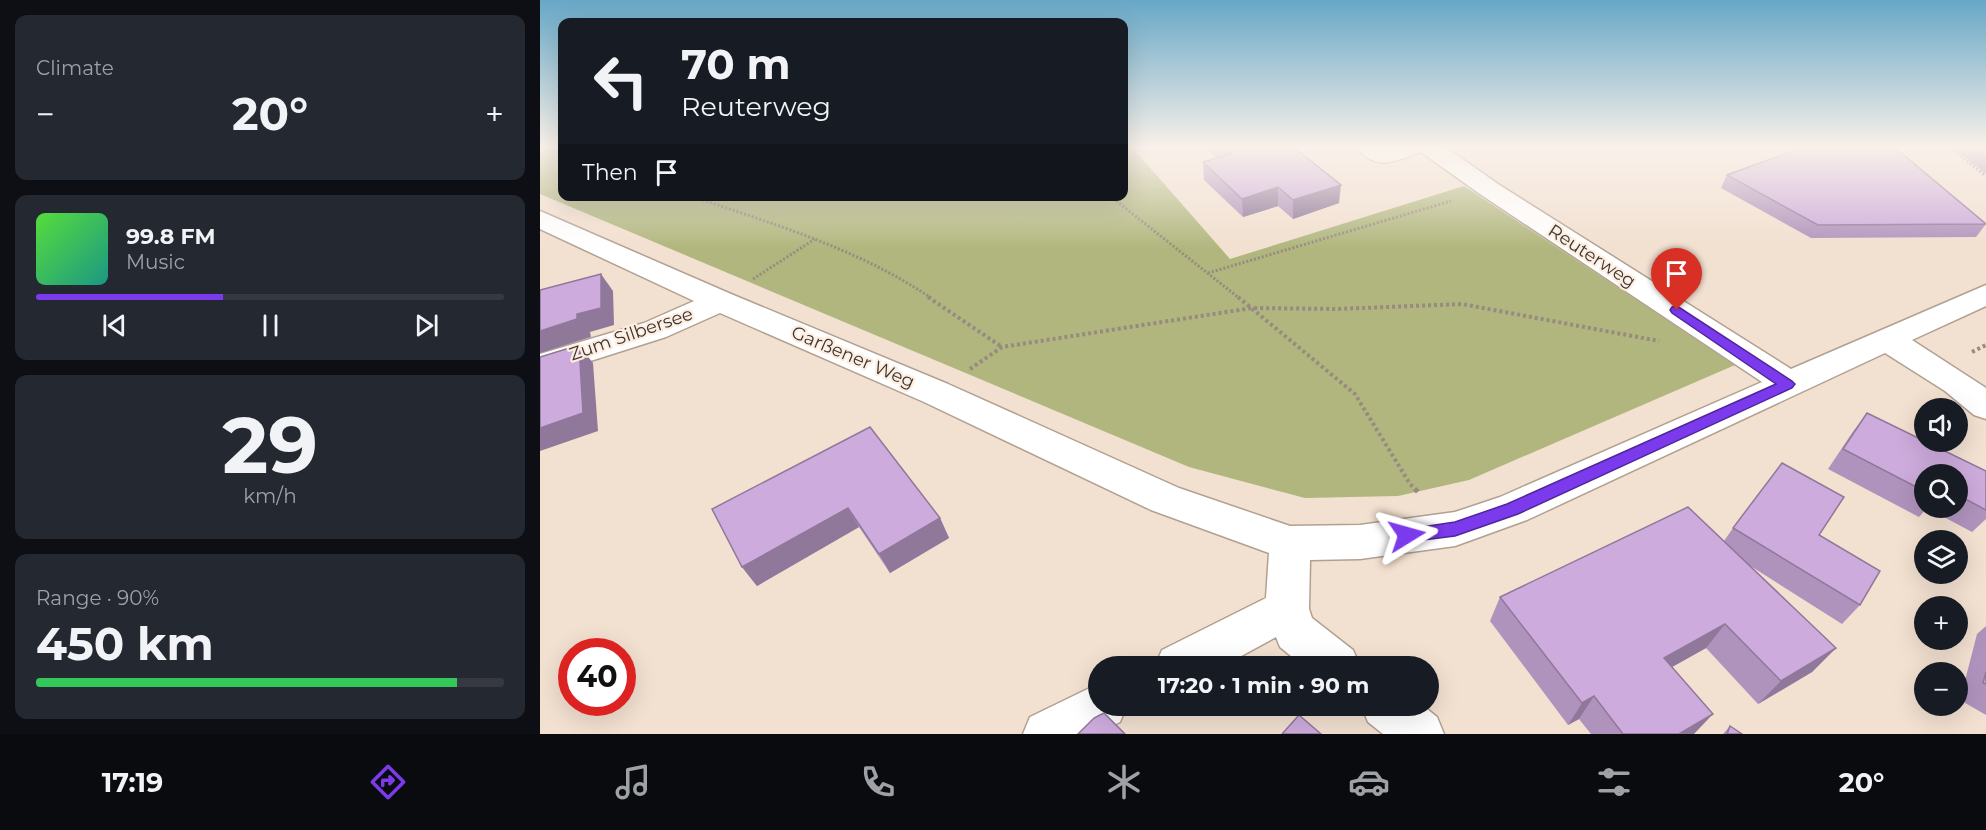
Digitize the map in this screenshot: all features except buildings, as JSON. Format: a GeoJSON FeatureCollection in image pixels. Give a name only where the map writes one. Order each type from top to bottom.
{"type":"FeatureCollection","features":[{"type":"Feature","properties":{"kind":"street","name":"Reuterweg"},"geometry":{"type":"LineString","coordinates":[[1477,180],[1752,358],[1788,384]]}},
{"type":"Feature","properties":{"kind":"street","name":"Garßener Weg"},"geometry":{"type":"LineString","coordinates":[[540,219],[720,301],[936,393],[1165,500],[1290,543],[1360,542],[1455,529],[1513,509],[1986,294]]}},
{"type":"Feature","properties":{"kind":"street","name":"Zum Silbersee"},"geometry":{"type":"LineString","coordinates":[[540,366],[655,330],[720,301]]}},
{"type":"Feature","properties":{"kind":"street"},"geometry":{"type":"LineString","coordinates":[[1887,339],[1957,383],[1986,406]]}},
{"type":"Feature","properties":{"kind":"street"},"geometry":{"type":"LineString","coordinates":[[1290,543],[1287,609],[1296,632],[1326,656]]}},
{"type":"Feature","properties":{"kind":"street"},"geometry":{"type":"LineString","coordinates":[[1197,656],[1287,609]]}},
{"type":"Feature","properties":{"kind":"street"},"geometry":{"type":"LineString","coordinates":[[1047,734],[1088,713]]}},
{"type":"Feature","properties":{"kind":"street"},"geometry":{"type":"LineString","coordinates":[[1398,716],[1420,734]]}},
{"type":"Feature","properties":{"kind":"path"},"geometry":{"type":"LineString","coordinates":[[1208,273],[1489,189]]}},
{"type":"Feature","properties":{"kind":"path"},"geometry":{"type":"LineString","coordinates":[[706,201],[815,238],[910,284],[1002,347]]}},
{"type":"Feature","properties":{"kind":"path"},"geometry":{"type":"LineString","coordinates":[[1116,201],[1252,308],[1354,394],[1410,484],[1455,529]]}},
{"type":"Feature","properties":{"kind":"path"},"geometry":{"type":"LineString","coordinates":[[720,301],[815,238]]}},
{"type":"Feature","properties":{"kind":"path"},"geometry":{"type":"LineString","coordinates":[[936,393],[1002,347],[1252,308],[1337,309],[1462,304],[1671,343]]}},
{"type":"Feature","properties":{"kind":"green space"},"geometry":{"type":"Polygon","coordinates":[[[540,180],[558,180],[558,201],[1128,201],[1128,180],[1161,180],[1230,259],[1464,186],[1735,365],[1469,480],[1398,496],[1305,498],[1189,467],[540,194],[540,180]]]}},
{"type":"Feature","properties":{"kind":"route"},"geometry":{"type":"LineString","coordinates":[[1407,535],[1455,529],[1513,509],[1788,384],[1677,310]]}}]}
